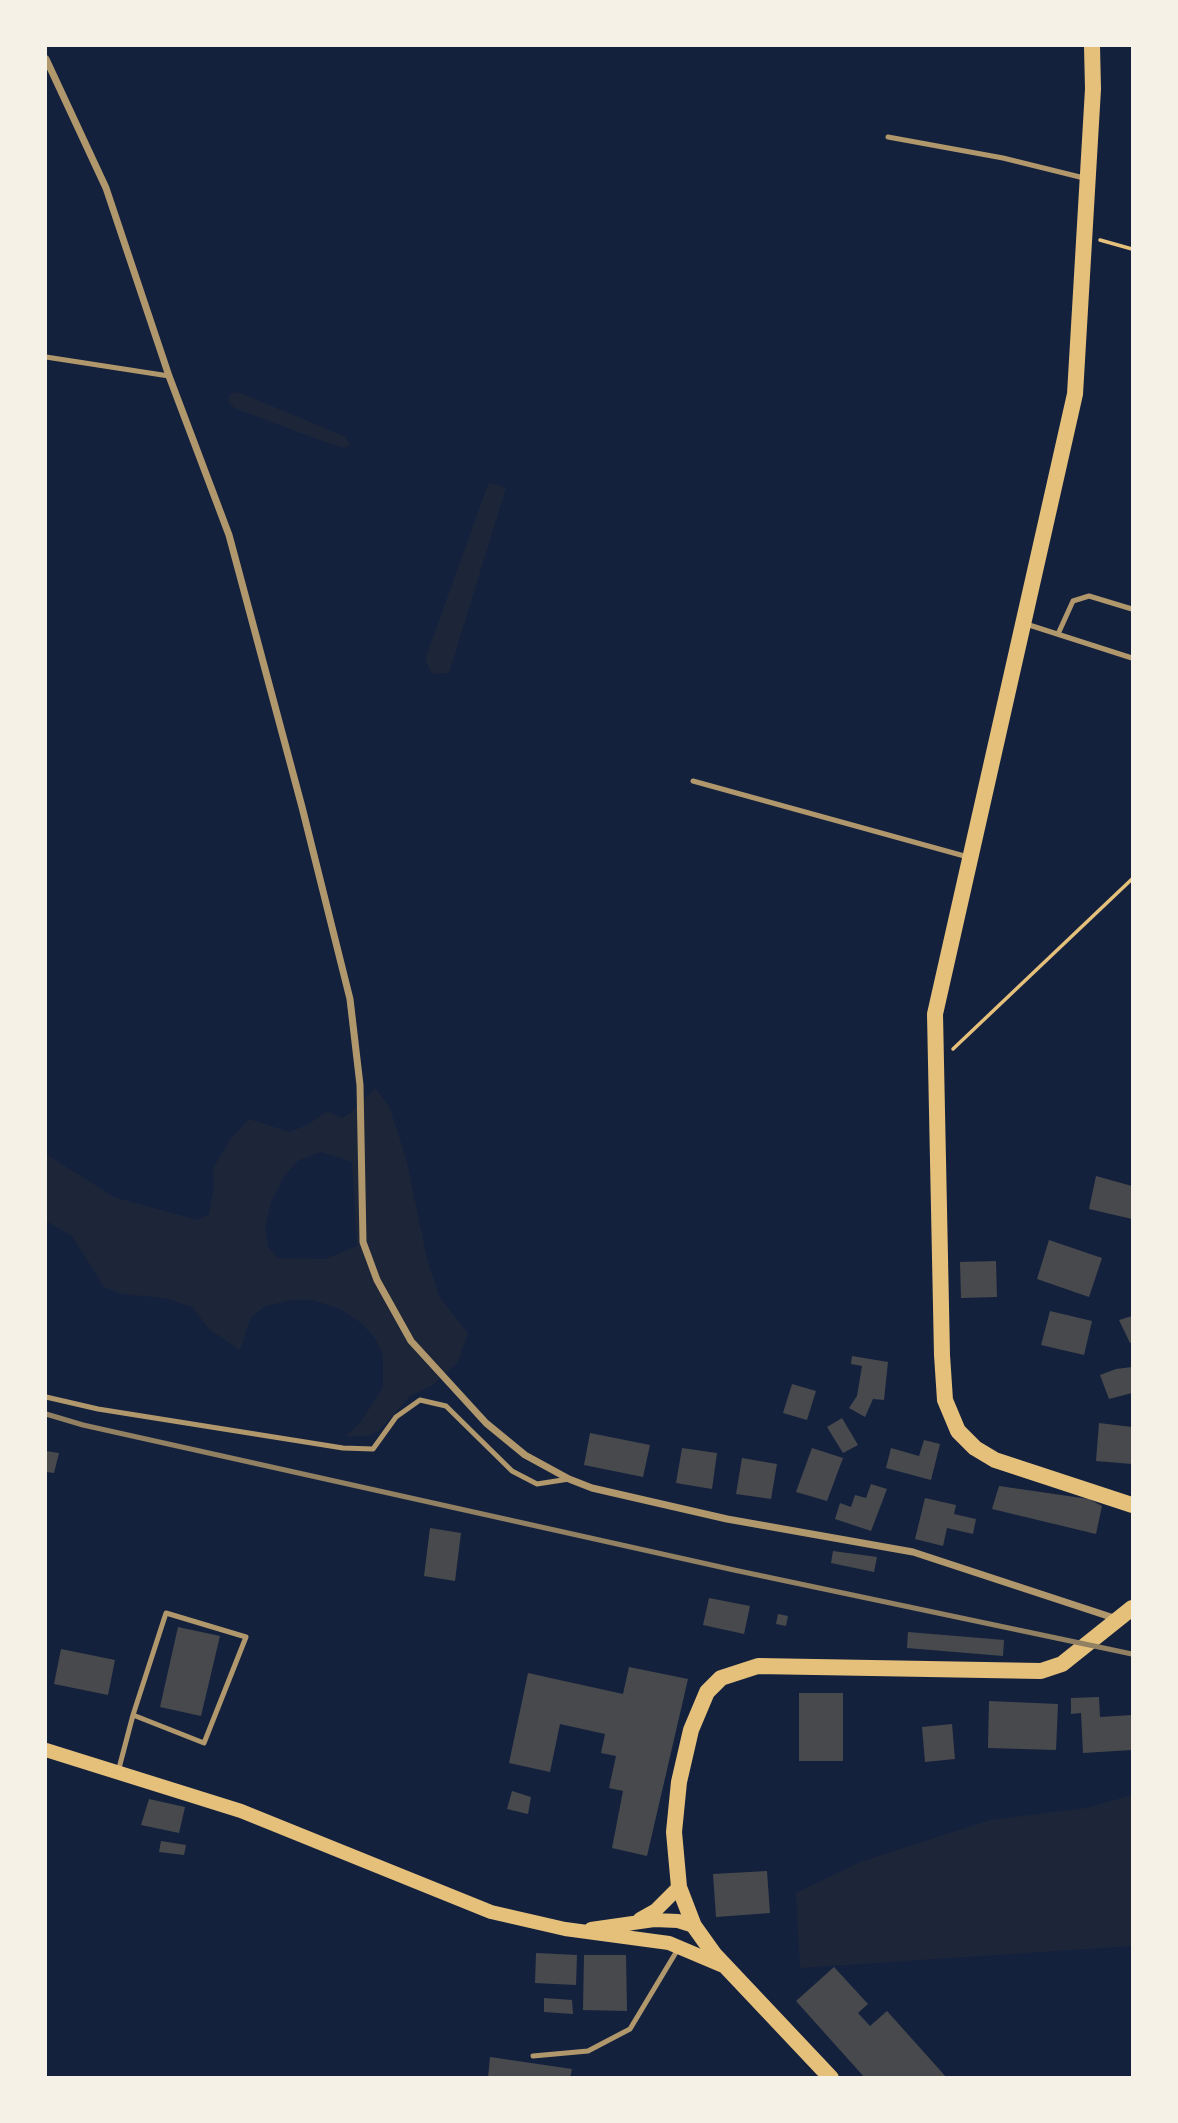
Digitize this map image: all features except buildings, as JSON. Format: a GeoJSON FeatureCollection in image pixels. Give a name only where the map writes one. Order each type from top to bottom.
{"type":"FeatureCollection","features":[{"type":"Feature","properties":{"kind":"main road"},"geometry":{"type":"LineString","coordinates":[[1092,46],[1075,394],[935,1014],[942,1355],[945,1400],[958,1431],[975,1448],[995,1460],[1132,1505]]}},
{"type":"Feature","properties":{"kind":"main road"},"geometry":{"type":"LineString","coordinates":[[831,2077],[728,1968],[694,1926],[679,1887],[674,1832],[679,1782],[698,1712],[707,1692],[721,1678],[743,1669],[776,1665],[1041,1671],[1062,1664],[1132,1608]]}},
{"type":"Feature","properties":{"kind":"main road"},"geometry":{"type":"LineString","coordinates":[[46,1750],[241,1811],[491,1912],[565,1929],[680,1946],[728,1968]]}},
{"type":"Feature","properties":{"kind":"main road"},"geometry":{"type":"LineString","coordinates":[[629,1924],[656,1910],[679,1887]]}},
{"type":"Feature","properties":{"kind":"main road"},"geometry":{"type":"LineString","coordinates":[[565,1929],[668,1920],[694,1926]]}},
{"type":"Feature","properties":{"kind":"main road"},"geometry":{"type":"LineString","coordinates":[[654,1941],[677,1938],[694,1926]]}},
{"type":"Feature","properties":{"kind":"street"},"geometry":{"type":"LineString","coordinates":[[46,59],[106,188],[169,376],[229,536],[345,974],[358,1057],[360,1221],[367,1259],[402,1328],[420,1354],[486,1423],[525,1455],[569,1479],[592,1488],[727,1519],[913,1552],[1118,1619]]}},
{"type":"Feature","properties":{"kind":"lane"},"geometry":{"type":"LineString","coordinates":[[888,137],[1003,158],[1087,178]]}},
{"type":"Feature","properties":{"kind":"lane"},"geometry":{"type":"LineString","coordinates":[[46,358],[169,376]]}},
{"type":"Feature","properties":{"kind":"lane"},"geometry":{"type":"LineString","coordinates":[[1058,634],[1073,601],[1089,596],[1132,610]]}},
{"type":"Feature","properties":{"kind":"lane"},"geometry":{"type":"LineString","coordinates":[[1023,624],[1132,658]]}},
{"type":"Feature","properties":{"kind":"lane"},"geometry":{"type":"LineString","coordinates":[[693,781],[971,858]]}},
{"type":"Feature","properties":{"kind":"lane"},"geometry":{"type":"LineString","coordinates":[[46,1397],[98,1409],[343,1448],[373,1449],[396,1417],[420,1400],[446,1406],[467,1430],[520,1475],[537,1484],[569,1479]]}},
{"type":"Feature","properties":{"kind":"lane"},"geometry":{"type":"LineString","coordinates":[[118,1772],[133,1715],[166,1613],[246,1637],[204,1743],[133,1715]]}},
{"type":"Feature","properties":{"kind":"lane"},"geometry":{"type":"LineString","coordinates":[[533,2056],[588,2050],[630,2029],[680,1946]]}},
{"type":"Feature","properties":{"kind":"path"},"geometry":{"type":"LineString","coordinates":[[1084,236],[1132,248]]}},
{"type":"Feature","properties":{"kind":"path"},"geometry":{"type":"LineString","coordinates":[[936,1065],[1132,879]]}},
{"type":"Feature","properties":{"kind":"shaded area"},"geometry":{"type":"Polygon","coordinates":[[[238,392],[346,437],[350,445],[344,448],[328,443],[234,408],[228,401],[230,394],[238,392]]]}},
{"type":"Feature","properties":{"kind":"shaded area"},"geometry":{"type":"Polygon","coordinates":[[[489,482],[506,488],[449,673],[432,674],[425,659],[489,482]]]}},
{"type":"Feature","properties":{"kind":"shaded area"},"geometry":{"type":"Polygon","coordinates":[[[375,1088],[389,1106],[407,1162],[427,1259],[440,1298],[468,1333],[458,1362],[433,1385],[410,1396],[379,1431],[367,1436],[346,1436],[360,1423],[383,1387],[383,1356],[375,1338],[360,1322],[340,1309],[313,1300],[292,1300],[266,1306],[251,1317],[240,1350],[209,1329],[192,1307],[164,1298],[122,1294],[104,1287],[72,1236],[46,1221],[46,1154],[114,1197],[197,1220],[209,1214],[214,1187],[213,1168],[230,1140],[249,1119],[290,1132],[309,1124],[327,1111],[342,1118],[353,1111],[375,1088]],[[321,1152],[299,1160],[284,1176],[271,1202],[265,1228],[268,1247],[278,1258],[325,1259],[357,1246],[352,1162],[321,1152]]]}},
{"type":"Feature","properties":{"kind":"shaded area"},"geometry":{"type":"Polygon","coordinates":[[[1132,1795],[1132,1946],[800,1968],[796,1893],[860,1862],[990,1820],[1086,1808],[1132,1795]]]}},
{"type":"Feature","properties":{"kind":"railway"},"geometry":{"type":"LineString","coordinates":[[46,1414],[83,1425],[734,1570],[1132,1654]]}}]}
